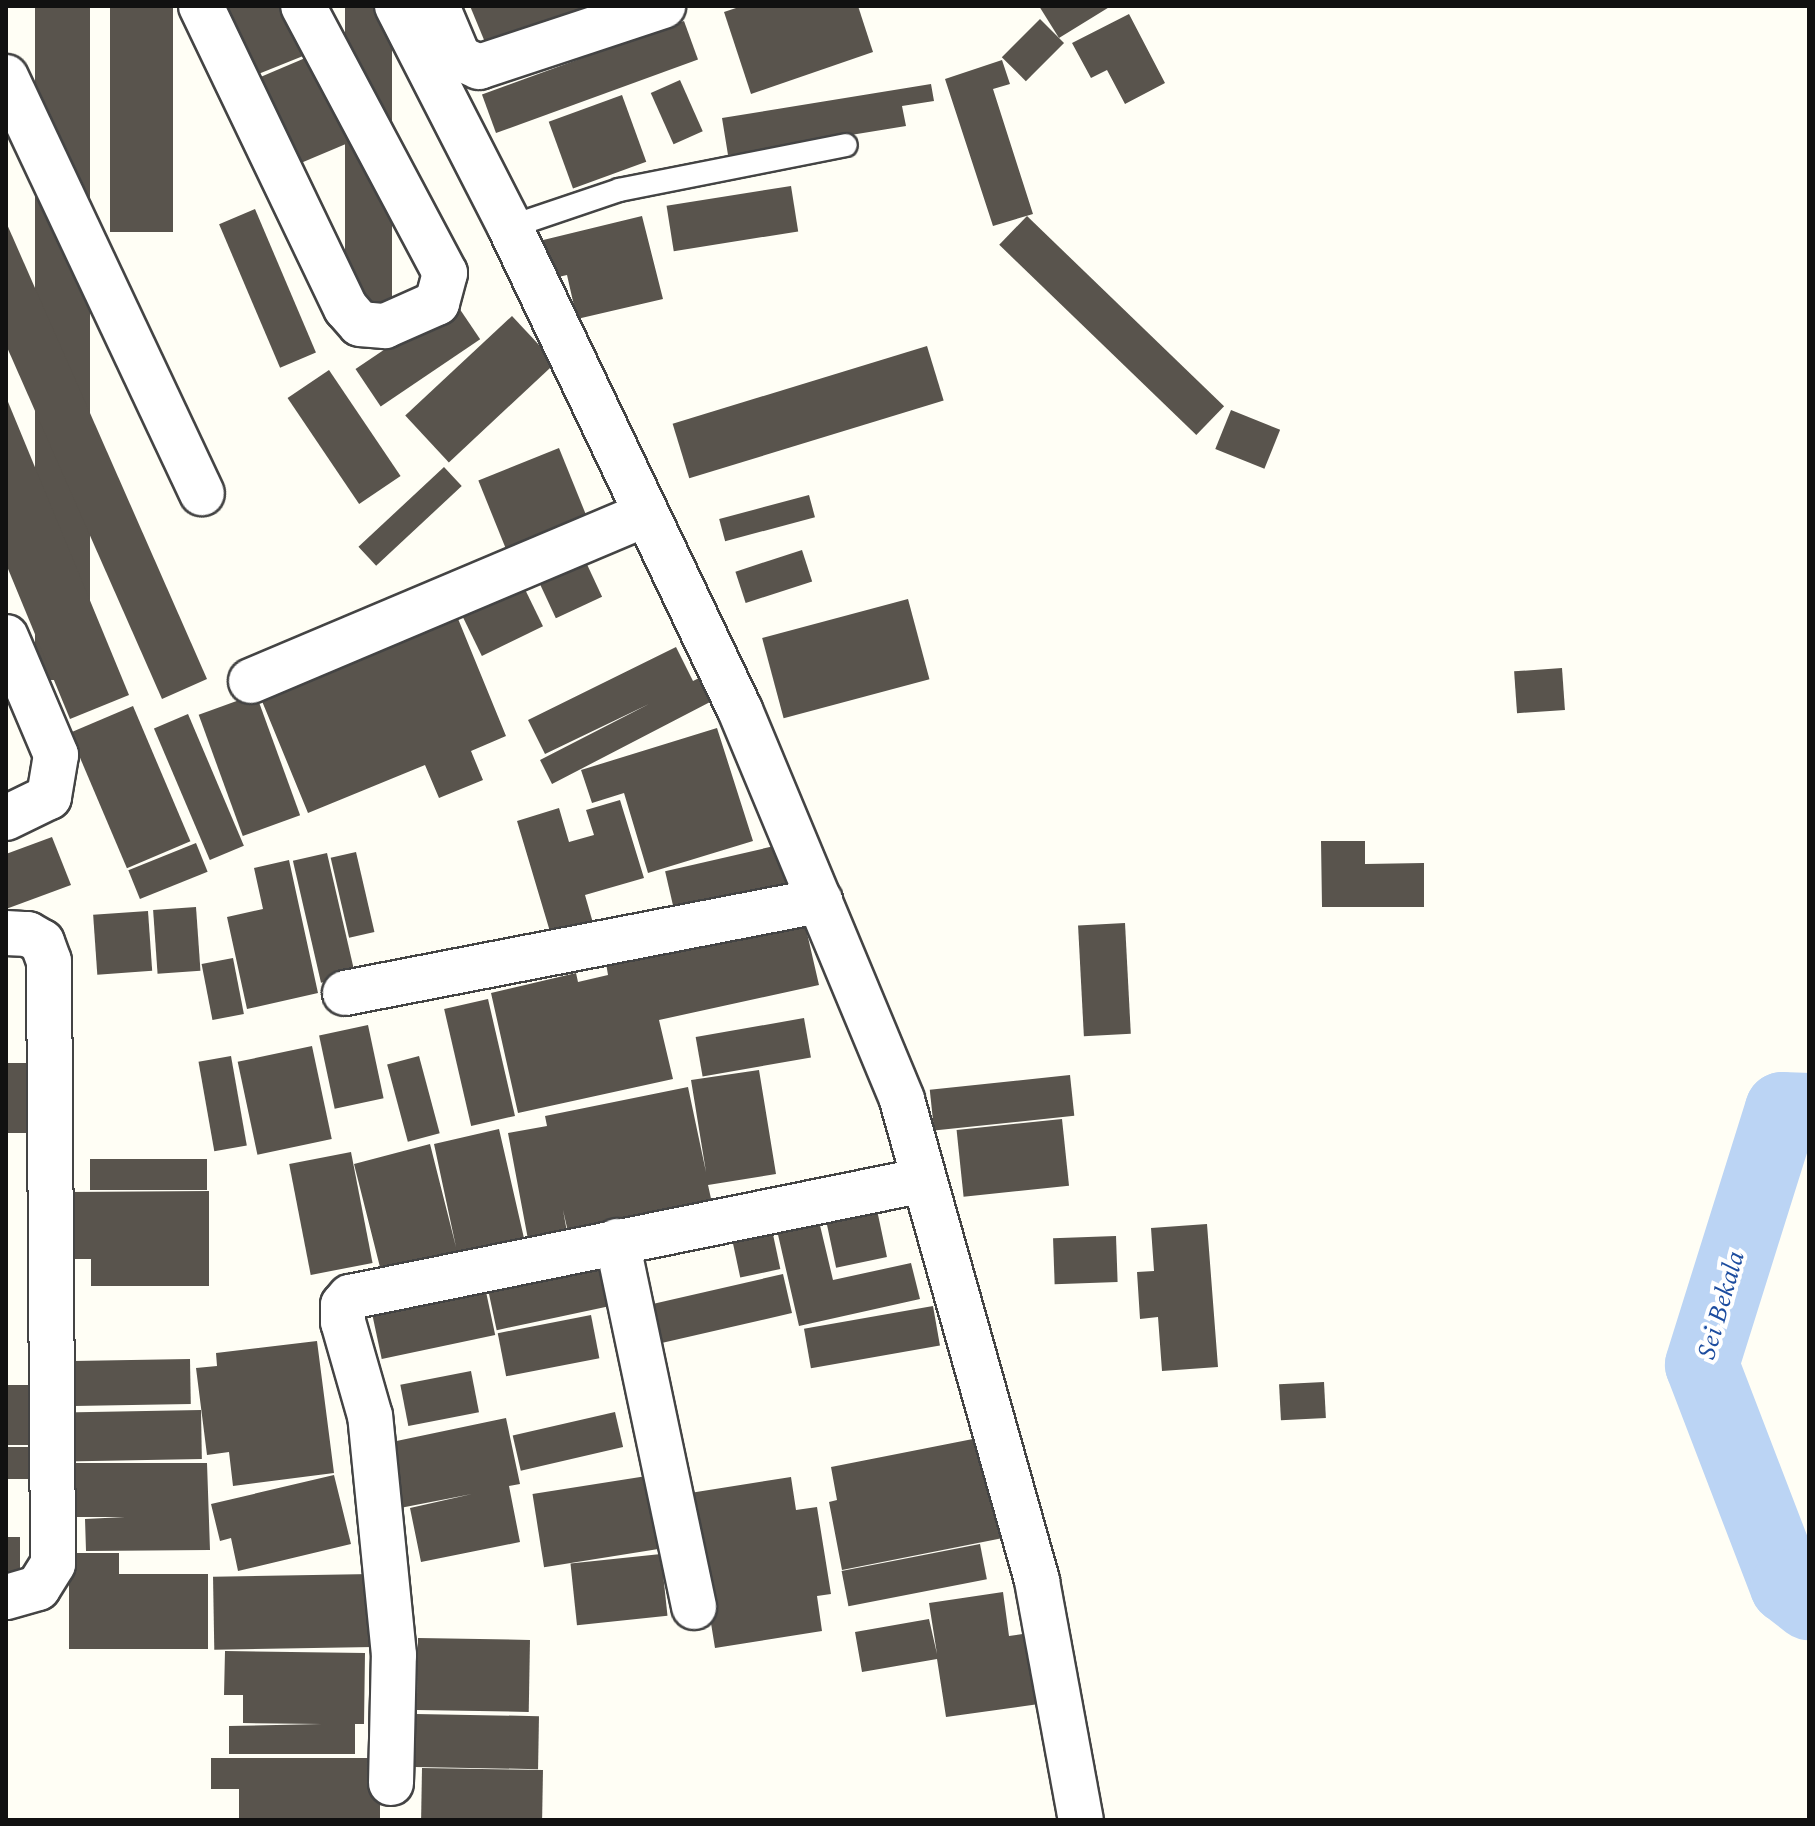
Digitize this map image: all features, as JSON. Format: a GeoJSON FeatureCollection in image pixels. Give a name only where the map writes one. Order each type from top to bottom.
{"type":"FeatureCollection","features":[{"type":"Feature","properties":{"kind":"street"},"geometry":{"type":"LineString","coordinates":[[201,6],[346,308],[360,324],[385,326],[437,303],[445,273],[303,6]]}},
{"type":"Feature","properties":{"kind":"street"},"geometry":{"type":"LineString","coordinates":[[397,6],[510,227],[740,710],[902,1100],[1037,1581],[1081,1820]]}},
{"type":"Feature","properties":{"kind":"street"},"geometry":{"type":"LineString","coordinates":[[437,6],[459,58],[484,67],[663,6]]}},
{"type":"Feature","properties":{"kind":"street"},"geometry":{"type":"LineString","coordinates":[[6,77],[202,493]]}},
{"type":"Feature","properties":{"kind":"street"},"geometry":{"type":"LineString","coordinates":[[251,681],[646,514]]}},
{"type":"Feature","properties":{"kind":"street"},"geometry":{"type":"LineString","coordinates":[[6,637],[56,755],[49,797],[6,818]]}},
{"type":"Feature","properties":{"kind":"street"},"geometry":{"type":"LineString","coordinates":[[345,993],[820,901]]}},
{"type":"Feature","properties":{"kind":"street"},"geometry":{"type":"LineString","coordinates":[[6,933],[28,934],[42,942],[49,961],[53,1564],[38,1588],[6,1597]]}},
{"type":"Feature","properties":{"kind":"street"},"geometry":{"type":"LineString","coordinates":[[391,1783],[394,1655],[370,1416],[343,1305],[370,1289],[924,1180]]}},
{"type":"Feature","properties":{"kind":"street"},"geometry":{"type":"LineString","coordinates":[[617,1241],[694,1607]]}},
{"type":"Feature","properties":{"kind":"lane"},"geometry":{"type":"LineString","coordinates":[[510,227],[619,190],[846,145]]}},
{"type":"Feature","properties":{"kind":"building"},"geometry":{"type":"Polygon","coordinates":[[[35,6],[90,6],[90,680],[35,680],[35,6]]]}},
{"type":"Feature","properties":{"kind":"building"},"geometry":{"type":"Polygon","coordinates":[[[110,6],[173,6],[173,232],[110,232],[110,6]]]}},
{"type":"Feature","properties":{"kind":"building"},"geometry":{"type":"Polygon","coordinates":[[[210,6],[294,6],[313,52],[241,81],[210,6]]]}},
{"type":"Feature","properties":{"kind":"building"},"geometry":{"type":"Polygon","coordinates":[[[345,6],[392,6],[392,333],[345,333],[345,6]]]}},
{"type":"Feature","properties":{"kind":"building"},"geometry":{"type":"Polygon","coordinates":[[[470,6],[633,6],[494,64],[470,6]]]}},
{"type":"Feature","properties":{"kind":"building"},"geometry":{"type":"Polygon","coordinates":[[[742,6],[858,6],[873,52],[751,94],[724,12],[742,6]]]}},
{"type":"Feature","properties":{"kind":"building"},"geometry":{"type":"Polygon","coordinates":[[[1039,6],[1111,6],[1059,38],[1039,6]]]}},
{"type":"Feature","properties":{"kind":"building"},"geometry":{"type":"Polygon","coordinates":[[[1129,14],[1165,83],[1125,104],[1107,70],[1091,78],[1072,43],[1129,14]]]}},
{"type":"Feature","properties":{"kind":"building"},"geometry":{"type":"Polygon","coordinates":[[[1040,19],[1064,43],[1026,81],[1002,57],[1040,19]]]}},
{"type":"Feature","properties":{"kind":"building"},"geometry":{"type":"Polygon","coordinates":[[[684,21],[698,60],[496,133],[482,95],[684,21]]]}},
{"type":"Feature","properties":{"kind":"building"},"geometry":{"type":"Polygon","coordinates":[[[317,53],[354,140],[286,169],[249,82],[317,53]]]}},
{"type":"Feature","properties":{"kind":"building"},"geometry":{"type":"Polygon","coordinates":[[[1002,60],[1010,84],[993,89],[1033,214],[993,226],[945,79],[1002,60]]]}},
{"type":"Feature","properties":{"kind":"building"},"geometry":{"type":"Polygon","coordinates":[[[680,80],[703,131],[674,144],[651,93],[680,80]]]}},
{"type":"Feature","properties":{"kind":"building"},"geometry":{"type":"Polygon","coordinates":[[[931,84],[934,101],[902,106],[906,126],[728,155],[722,118],[931,84]]]}},
{"type":"Feature","properties":{"kind":"building"},"geometry":{"type":"Polygon","coordinates":[[[622,95],[646,162],[573,188],[549,122],[622,95]]]}},
{"type":"Feature","properties":{"kind":"building"},"geometry":{"type":"Polygon","coordinates":[[[791,186],[798,231],[674,251],[667,206],[791,186]]]}},
{"type":"Feature","properties":{"kind":"building"},"geometry":{"type":"Polygon","coordinates":[[[255,209],[316,353],[280,368],[219,224],[255,209]]]}},
{"type":"Feature","properties":{"kind":"building"},"geometry":{"type":"Polygon","coordinates":[[[642,216],[663,299],[577,319],[567,275],[545,280],[535,242],[642,216]]]}},
{"type":"Feature","properties":{"kind":"building"},"geometry":{"type":"Polygon","coordinates":[[[1027,216],[1224,406],[1196,435],[999,245],[1027,216]]]}},
{"type":"Feature","properties":{"kind":"building"},"geometry":{"type":"Polygon","coordinates":[[[6,222],[207,679],[162,699],[6,345],[6,222]]]}},
{"type":"Feature","properties":{"kind":"building"},"geometry":{"type":"Polygon","coordinates":[[[455,302],[480,339],[381,406],[356,369],[455,302]]]}},
{"type":"Feature","properties":{"kind":"building"},"geometry":{"type":"Polygon","coordinates":[[[512,316],[556,363],[449,462],[405,416],[512,316]]]}},
{"type":"Feature","properties":{"kind":"building"},"geometry":{"type":"Polygon","coordinates":[[[927,346],[944,401],[689,478],[673,424],[927,346]]]}},
{"type":"Feature","properties":{"kind":"building"},"geometry":{"type":"Polygon","coordinates":[[[329,370],[401,476],[359,504],[288,398],[329,370]]]}},
{"type":"Feature","properties":{"kind":"building"},"geometry":{"type":"Polygon","coordinates":[[[6,397],[129,695],[70,719],[6,564],[6,397]]]}},
{"type":"Feature","properties":{"kind":"building"},"geometry":{"type":"Polygon","coordinates":[[[1231,410],[1280,430],[1264,469],[1215,449],[1231,410]]]}},
{"type":"Feature","properties":{"kind":"building"},"geometry":{"type":"Polygon","coordinates":[[[559,448],[593,531],[512,564],[478,481],[559,448]]]}},
{"type":"Feature","properties":{"kind":"building"},"geometry":{"type":"Polygon","coordinates":[[[444,467],[462,486],[376,566],[358,547],[444,467]]]}},
{"type":"Feature","properties":{"kind":"building"},"geometry":{"type":"Polygon","coordinates":[[[809,495],[815,517],[725,541],[719,519],[809,495]]]}},
{"type":"Feature","properties":{"kind":"building"},"geometry":{"type":"Polygon","coordinates":[[[578,545],[602,597],[556,618],[532,567],[578,545]]]}},
{"type":"Feature","properties":{"kind":"building"},"geometry":{"type":"Polygon","coordinates":[[[802,550],[812,581],[746,603],[735,572],[802,550]]]}},
{"type":"Feature","properties":{"kind":"building"},"geometry":{"type":"Polygon","coordinates":[[[518,575],[543,626],[482,656],[457,605],[518,575]]]}},
{"type":"Feature","properties":{"kind":"building"},"geometry":{"type":"Polygon","coordinates":[[[908,599],[929,679],[784,718],[762,638],[908,599]]]}},
{"type":"Feature","properties":{"kind":"building"},"geometry":{"type":"Polygon","coordinates":[[[454,609],[506,736],[471,751],[483,780],[439,798],[425,765],[308,813],[257,689],[454,609]]]}},
{"type":"Feature","properties":{"kind":"building"},"geometry":{"type":"Polygon","coordinates":[[[676,647],[693,681],[699,678],[712,701],[552,784],[540,760],[649,704],[545,754],[528,720],[676,647]]]}},
{"type":"Feature","properties":{"kind":"building"},"geometry":{"type":"Polygon","coordinates":[[[1562,668],[1565,710],[1517,713],[1514,671],[1562,668]]]}},
{"type":"Feature","properties":{"kind":"building"},"geometry":{"type":"Polygon","coordinates":[[[256,694],[300,815],[243,836],[199,715],[256,694]]]}},
{"type":"Feature","properties":{"kind":"building"},"geometry":{"type":"Polygon","coordinates":[[[133,706],[190,841],[127,868],[69,733],[133,706]]]}},
{"type":"Feature","properties":{"kind":"building"},"geometry":{"type":"Polygon","coordinates":[[[188,714],[244,846],[210,860],[154,728],[188,714]]]}},
{"type":"Feature","properties":{"kind":"building"},"geometry":{"type":"Polygon","coordinates":[[[717,728],[753,841],[648,873],[624,793],[592,803],[581,770],[717,728]]]}},
{"type":"Feature","properties":{"kind":"building"},"geometry":{"type":"Polygon","coordinates":[[[620,800],[644,878],[585,895],[593,923],[551,935],[517,821],[559,808],[569,842],[594,835],[586,810],[620,800]]]}},
{"type":"Feature","properties":{"kind":"building"},"geometry":{"type":"Polygon","coordinates":[[[52,837],[71,885],[6,909],[6,854],[52,837]]]}},
{"type":"Feature","properties":{"kind":"building"},"geometry":{"type":"Polygon","coordinates":[[[1321,841],[1365,841],[1365,864],[1424,863],[1424,907],[1322,907],[1321,841]]]}},
{"type":"Feature","properties":{"kind":"building"},"geometry":{"type":"Polygon","coordinates":[[[196,843],[208,872],[140,899],[128,870],[196,843]]]}},
{"type":"Feature","properties":{"kind":"building"},"geometry":{"type":"Polygon","coordinates":[[[783,844],[793,888],[675,915],[665,871],[783,844]]]}},
{"type":"Feature","properties":{"kind":"building"},"geometry":{"type":"Polygon","coordinates":[[[356,852],[374,932],[349,938],[331,858],[356,852]]]}},
{"type":"Feature","properties":{"kind":"building"},"geometry":{"type":"Polygon","coordinates":[[[327,853],[355,975],[321,983],[293,861],[327,853]]]}},
{"type":"Feature","properties":{"kind":"building"},"geometry":{"type":"Polygon","coordinates":[[[289,860],[318,993],[247,1009],[227,917],[263,909],[254,868],[289,860]]]}},
{"type":"Feature","properties":{"kind":"building"},"geometry":{"type":"Polygon","coordinates":[[[196,907],[200,971],[158,974],[153,910],[196,907]]]}},
{"type":"Feature","properties":{"kind":"building"},"geometry":{"type":"Polygon","coordinates":[[[148,911],[152,971],[97,975],[93,915],[148,911]]]}},
{"type":"Feature","properties":{"kind":"building"},"geometry":{"type":"Polygon","coordinates":[[[804,920],[819,985],[659,1020],[673,1079],[518,1113],[491,993],[576,973],[578,982],[608,975],[606,963],[804,920]]]}},
{"type":"Feature","properties":{"kind":"building"},"geometry":{"type":"Polygon","coordinates":[[[1125,923],[1131,1034],[1084,1036],[1078,925],[1125,923]]]}},
{"type":"Feature","properties":{"kind":"building"},"geometry":{"type":"Polygon","coordinates":[[[233,958],[244,1014],[212,1020],[202,964],[233,958]]]}},
{"type":"Feature","properties":{"kind":"building"},"geometry":{"type":"Polygon","coordinates":[[[488,999],[515,1116],[471,1126],[444,1009],[488,999]]]}},
{"type":"Feature","properties":{"kind":"building"},"geometry":{"type":"Polygon","coordinates":[[[804,1018],[811,1057],[703,1076],[696,1037],[804,1018]]]}},
{"type":"Feature","properties":{"kind":"building"},"geometry":{"type":"Polygon","coordinates":[[[368,1025],[384,1098],[335,1109],[319,1035],[368,1025]]]}},
{"type":"Feature","properties":{"kind":"building"},"geometry":{"type":"Polygon","coordinates":[[[312,1046],[332,1139],[257,1155],[238,1062],[312,1046]]]}},
{"type":"Feature","properties":{"kind":"building"},"geometry":{"type":"Polygon","coordinates":[[[231,1056],[247,1146],[214,1151],[199,1062],[231,1056]]]}},
{"type":"Feature","properties":{"kind":"building"},"geometry":{"type":"Polygon","coordinates":[[[419,1056],[440,1133],[408,1142],[387,1065],[419,1056]]]}},
{"type":"Feature","properties":{"kind":"building"},"geometry":{"type":"Polygon","coordinates":[[[6,1063],[46,1063],[46,1133],[6,1133],[6,1063]]]}},
{"type":"Feature","properties":{"kind":"building"},"geometry":{"type":"Polygon","coordinates":[[[759,1070],[776,1174],[708,1185],[712,1203],[568,1232],[563,1210],[569,1243],[530,1250],[508,1133],[547,1126],[545,1116],[688,1087],[706,1172],[691,1080],[759,1070]]]}},
{"type":"Feature","properties":{"kind":"building"},"geometry":{"type":"Polygon","coordinates":[[[1070,1075],[1074,1116],[934,1131],[930,1090],[1070,1075]]]}},
{"type":"Feature","properties":{"kind":"building"},"geometry":{"type":"Polygon","coordinates":[[[1062,1119],[1069,1186],[964,1197],[957,1130],[1062,1119]]]}},
{"type":"Feature","properties":{"kind":"building"},"geometry":{"type":"Polygon","coordinates":[[[499,1129],[526,1247],[384,1283],[354,1164],[430,1144],[456,1247],[434,1144],[499,1129]]]}},
{"type":"Feature","properties":{"kind":"building"},"geometry":{"type":"Polygon","coordinates":[[[351,1152],[373,1263],[311,1275],[289,1164],[351,1152]]]}},
{"type":"Feature","properties":{"kind":"building"},"geometry":{"type":"Polygon","coordinates":[[[90,1159],[207,1159],[207,1190],[90,1190],[90,1159]]]}},
{"type":"Feature","properties":{"kind":"building"},"geometry":{"type":"Polygon","coordinates":[[[209,1191],[209,1286],[91,1286],[91,1259],[69,1259],[69,1192],[209,1191]]]}},
{"type":"Feature","properties":{"kind":"building"},"geometry":{"type":"Polygon","coordinates":[[[877,1210],[887,1257],[836,1268],[826,1221],[877,1210]]]}},
{"type":"Feature","properties":{"kind":"building"},"geometry":{"type":"Polygon","coordinates":[[[818,1217],[833,1280],[911,1263],[920,1299],[799,1326],[776,1226],[818,1217]]]}},
{"type":"Feature","properties":{"kind":"building"},"geometry":{"type":"Polygon","coordinates":[[[1207,1224],[1218,1367],[1162,1371],[1158,1317],[1140,1319],[1137,1272],[1154,1271],[1151,1228],[1207,1224]]]}},
{"type":"Feature","properties":{"kind":"building"},"geometry":{"type":"Polygon","coordinates":[[[771,1225],[780,1269],[740,1278],[731,1234],[771,1225]]]}},
{"type":"Feature","properties":{"kind":"building"},"geometry":{"type":"Polygon","coordinates":[[[1116,1236],[1118,1282],[1055,1284],[1053,1238],[1116,1236]]]}},
{"type":"Feature","properties":{"kind":"building"},"geometry":{"type":"Polygon","coordinates":[[[601,1263],[610,1306],[497,1330],[488,1287],[601,1263]]]}},
{"type":"Feature","properties":{"kind":"building"},"geometry":{"type":"Polygon","coordinates":[[[783,1274],[792,1313],[651,1346],[642,1307],[783,1274]]]}},
{"type":"Feature","properties":{"kind":"building"},"geometry":{"type":"Polygon","coordinates":[[[485,1287],[495,1335],[382,1359],[372,1311],[485,1287]]]}},
{"type":"Feature","properties":{"kind":"building"},"geometry":{"type":"Polygon","coordinates":[[[933,1306],[940,1345],[811,1368],[804,1329],[933,1306]]]}},
{"type":"Feature","properties":{"kind":"building"},"geometry":{"type":"Polygon","coordinates":[[[591,1315],[599,1358],[506,1376],[498,1333],[591,1315]]]}},
{"type":"Feature","properties":{"kind":"building"},"geometry":{"type":"Polygon","coordinates":[[[317,1341],[334,1473],[233,1486],[229,1452],[207,1455],[196,1368],[217,1366],[216,1353],[317,1341]]]}},
{"type":"Feature","properties":{"kind":"building"},"geometry":{"type":"Polygon","coordinates":[[[190,1359],[191,1404],[59,1406],[58,1361],[190,1359]]]}},
{"type":"Feature","properties":{"kind":"building"},"geometry":{"type":"Polygon","coordinates":[[[471,1371],[479,1412],[408,1426],[400,1385],[471,1371]]]}},
{"type":"Feature","properties":{"kind":"building"},"geometry":{"type":"Polygon","coordinates":[[[1324,1382],[1326,1418],[1281,1420],[1279,1384],[1324,1382]]]}},
{"type":"Feature","properties":{"kind":"building"},"geometry":{"type":"Polygon","coordinates":[[[6,1385],[35,1385],[35,1445],[6,1445],[6,1385]]]}},
{"type":"Feature","properties":{"kind":"building"},"geometry":{"type":"Polygon","coordinates":[[[201,1410],[202,1459],[65,1461],[64,1412],[201,1410]]]}},
{"type":"Feature","properties":{"kind":"building"},"geometry":{"type":"Polygon","coordinates":[[[615,1412],[623,1447],[521,1471],[513,1436],[615,1412]]]}},
{"type":"Feature","properties":{"kind":"building"},"geometry":{"type":"Polygon","coordinates":[[[506,1418],[520,1484],[509,1486],[520,1542],[421,1562],[410,1508],[472,1494],[400,1508],[387,1443],[506,1418]]]}},
{"type":"Feature","properties":{"kind":"building"},"geometry":{"type":"Polygon","coordinates":[[[983,1437],[1003,1538],[842,1570],[829,1502],[837,1500],[831,1467],[983,1437]]]}},
{"type":"Feature","properties":{"kind":"building"},"geometry":{"type":"Polygon","coordinates":[[[6,1447],[36,1447],[36,1479],[6,1479],[6,1447]]]}},
{"type":"Feature","properties":{"kind":"building"},"geometry":{"type":"Polygon","coordinates":[[[58,1463],[207,1463],[210,1550],[86,1551],[85,1519],[125,1517],[70,1517],[58,1463]]]}},
{"type":"Feature","properties":{"kind":"building"},"geometry":{"type":"Polygon","coordinates":[[[334,1475],[351,1544],[238,1571],[231,1538],[220,1541],[211,1504],[334,1475]]]}},
{"type":"Feature","properties":{"kind":"building"},"geometry":{"type":"Polygon","coordinates":[[[653,1475],[665,1548],[544,1567],[533,1494],[653,1475]]]}},
{"type":"Feature","properties":{"kind":"building"},"geometry":{"type":"Polygon","coordinates":[[[791,1477],[796,1510],[817,1507],[831,1594],[817,1596],[822,1631],[715,1648],[690,1493],[791,1477]]]}},
{"type":"Feature","properties":{"kind":"building"},"geometry":{"type":"Polygon","coordinates":[[[6,1537],[20,1537],[20,1595],[6,1595],[6,1537]]]}},
{"type":"Feature","properties":{"kind":"building"},"geometry":{"type":"Polygon","coordinates":[[[980,1544],[987,1579],[848,1606],[842,1571],[980,1544]]]}},
{"type":"Feature","properties":{"kind":"building"},"geometry":{"type":"Polygon","coordinates":[[[69,1553],[119,1553],[119,1574],[208,1574],[208,1649],[69,1649],[69,1553]]]}},
{"type":"Feature","properties":{"kind":"building"},"geometry":{"type":"Polygon","coordinates":[[[661,1554],[667,1616],[577,1625],[570,1564],[661,1554]]]}},
{"type":"Feature","properties":{"kind":"building"},"geometry":{"type":"Polygon","coordinates":[[[372,1574],[373,1647],[214,1650],[213,1577],[372,1574]]]}},
{"type":"Feature","properties":{"kind":"building"},"geometry":{"type":"Polygon","coordinates":[[[1003,1592],[1009,1636],[1029,1633],[1039,1704],[946,1717],[937,1659],[862,1672],[855,1632],[929,1619],[937,1654],[929,1603],[1003,1592]]]}},
{"type":"Feature","properties":{"kind":"building"},"geometry":{"type":"Polygon","coordinates":[[[418,1638],[530,1640],[529,1712],[417,1710],[418,1638]]]}},
{"type":"Feature","properties":{"kind":"building"},"geometry":{"type":"Polygon","coordinates":[[[225,1651],[365,1653],[364,1724],[355,1724],[355,1754],[229,1754],[229,1726],[322,1724],[243,1723],[243,1695],[224,1695],[225,1651]]]}},
{"type":"Feature","properties":{"kind":"building"},"geometry":{"type":"Polygon","coordinates":[[[416,1714],[539,1716],[538,1769],[415,1767],[416,1714]]]}},
{"type":"Feature","properties":{"kind":"building"},"geometry":{"type":"Polygon","coordinates":[[[211,1758],[380,1758],[380,1820],[239,1820],[239,1789],[211,1789],[211,1758]]]}},
{"type":"Feature","properties":{"kind":"building"},"geometry":{"type":"Polygon","coordinates":[[[422,1768],[543,1770],[542,1820],[421,1820],[422,1768]]]}},
{"type":"Feature","properties":{"kind":"waterway","name":"Sei Bekala"},"geometry":{"type":"LineString","coordinates":[[1809,1110],[1782,1109],[1702,1365],[1787,1586],[1809,1603]]}}]}
